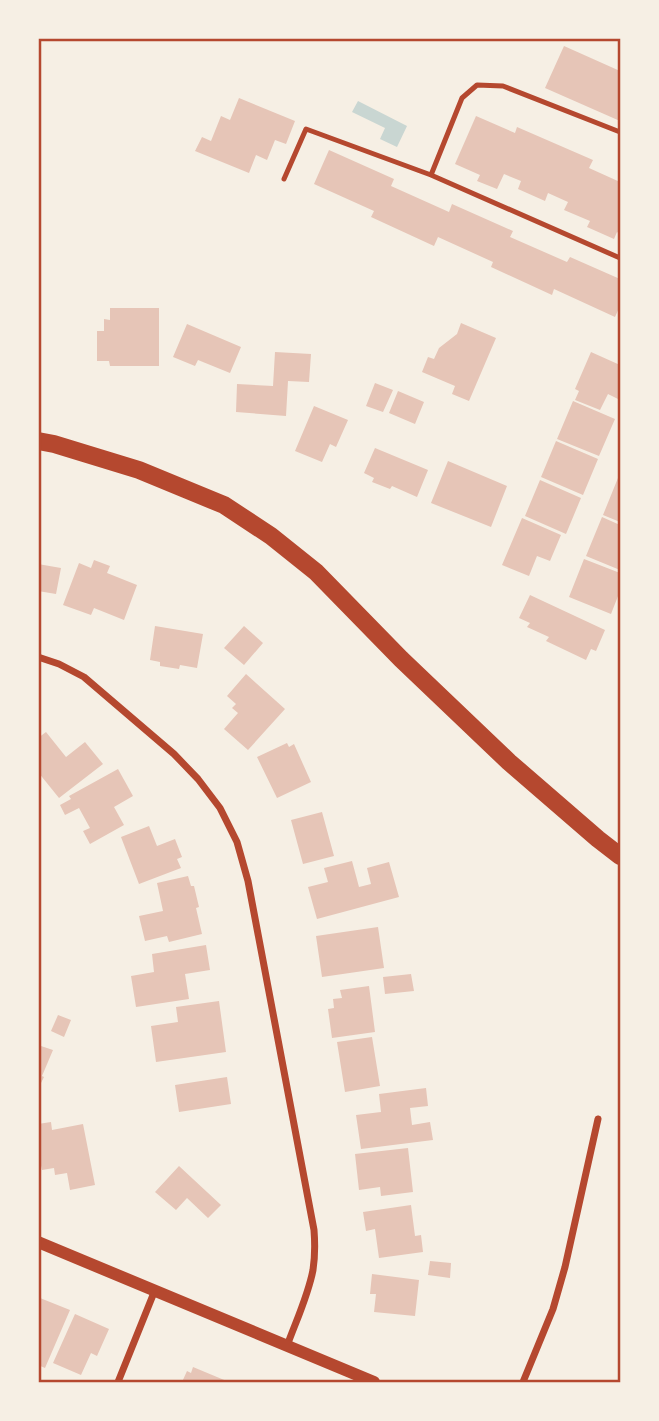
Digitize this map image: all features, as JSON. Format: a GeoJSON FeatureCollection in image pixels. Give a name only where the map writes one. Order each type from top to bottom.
{"type":"FeatureCollection","features":[{"type":"Feature","properties":{"kind":"main road"},"geometry":{"type":"LineString","coordinates":[[38,441],[139,470],[224,505],[271,536],[316,572],[401,659],[509,762],[621,856]]}},
{"type":"Feature","properties":{"kind":"street"},"geometry":{"type":"LineString","coordinates":[[38,657],[59,664],[83,677],[174,754],[220,808],[237,842],[248,881],[314,1230],[313,1269],[287,1346]]}},
{"type":"Feature","properties":{"kind":"street"},"geometry":{"type":"LineString","coordinates":[[523,1382],[553,1309],[565,1267],[598,1119]]}},
{"type":"Feature","properties":{"kind":"street"},"geometry":{"type":"LineString","coordinates":[[38,1242],[374,1382]]}},
{"type":"Feature","properties":{"kind":"street"},"geometry":{"type":"LineString","coordinates":[[118,1382],[155,1290]]}},
{"type":"Feature","properties":{"kind":"lane"},"geometry":{"type":"LineString","coordinates":[[431,176],[462,98],[477,85],[503,86],[621,132]]}},
{"type":"Feature","properties":{"kind":"lane"},"geometry":{"type":"LineString","coordinates":[[284,179],[306,129],[431,176],[621,258]]}},
{"type":"Feature","properties":{"kind":"shaded area"},"geometry":{"type":"Polygon","coordinates":[[[358,101],[407,126],[397,147],[380,139],[385,128],[352,112],[358,101]]]}},
{"type":"Feature","properties":{"kind":"building"},"geometry":{"type":"Polygon","coordinates":[[[564,46],[620,71],[620,121],[545,88],[564,46]]]}},
{"type":"Feature","properties":{"kind":"building"},"geometry":{"type":"Polygon","coordinates":[[[239,98],[295,121],[286,144],[275,140],[267,160],[256,155],[249,173],[195,151],[202,137],[211,141],[221,116],[230,120],[239,98]]]}},
{"type":"Feature","properties":{"kind":"building"},"geometry":{"type":"Polygon","coordinates":[[[476,116],[515,133],[517,127],[593,160],[589,168],[620,182],[620,234],[617,232],[614,239],[587,227],[590,221],[564,210],[568,202],[548,193],[545,201],[518,189],[521,181],[504,174],[497,189],[477,181],[480,175],[455,164],[476,116]]]}},
{"type":"Feature","properties":{"kind":"building"},"geometry":{"type":"Polygon","coordinates":[[[329,150],[394,179],[391,186],[449,212],[452,204],[513,231],[510,237],[567,262],[570,257],[620,279],[620,306],[615,317],[554,289],[552,295],[491,267],[493,262],[438,237],[434,246],[371,217],[374,211],[314,184],[329,150]]]}},
{"type":"Feature","properties":{"kind":"building"},"geometry":{"type":"Polygon","coordinates":[[[110,308],[159,308],[159,366],[110,366],[109,361],[97,361],[97,331],[104,331],[104,319],[110,320],[110,308]]]}},
{"type":"Feature","properties":{"kind":"building"},"geometry":{"type":"Polygon","coordinates":[[[461,323],[496,338],[469,401],[452,394],[455,386],[422,372],[428,357],[434,359],[439,348],[457,334],[461,323]]]}},
{"type":"Feature","properties":{"kind":"building"},"geometry":{"type":"Polygon","coordinates":[[[187,324],[241,347],[230,373],[198,360],[195,366],[173,357],[187,324]]]}},
{"type":"Feature","properties":{"kind":"building"},"geometry":{"type":"Polygon","coordinates":[[[275,352],[311,354],[309,382],[288,381],[286,416],[236,412],[237,384],[273,386],[275,352]]]}},
{"type":"Feature","properties":{"kind":"building"},"geometry":{"type":"Polygon","coordinates":[[[591,352],[620,365],[620,400],[608,394],[600,410],[575,400],[579,391],[575,389],[591,352]]]}},
{"type":"Feature","properties":{"kind":"building"},"geometry":{"type":"Polygon","coordinates":[[[375,383],[393,390],[383,412],[366,406],[375,383]]]}},
{"type":"Feature","properties":{"kind":"building"},"geometry":{"type":"Polygon","coordinates":[[[398,391],[424,402],[415,424],[389,413],[398,391]]]}},
{"type":"Feature","properties":{"kind":"building"},"geometry":{"type":"Polygon","coordinates":[[[573,401],[615,419],[599,456],[557,439],[573,401]]]}},
{"type":"Feature","properties":{"kind":"building"},"geometry":{"type":"Polygon","coordinates":[[[314,406],[348,420],[336,447],[330,444],[322,462],[295,451],[314,406]]]}},
{"type":"Feature","properties":{"kind":"building"},"geometry":{"type":"Polygon","coordinates":[[[556,441],[598,459],[583,495],[541,477],[556,441]]]}},
{"type":"Feature","properties":{"kind":"building"},"geometry":{"type":"Polygon","coordinates":[[[375,448],[428,470],[417,497],[392,486],[390,489],[372,482],[374,478],[364,473],[375,448]]]}},
{"type":"Feature","properties":{"kind":"building"},"geometry":{"type":"Polygon","coordinates":[[[448,461],[507,486],[491,527],[431,503],[448,461]]]}},
{"type":"Feature","properties":{"kind":"building"},"geometry":{"type":"Polygon","coordinates":[[[620,473],[620,522],[603,515],[620,473]]]}},
{"type":"Feature","properties":{"kind":"building"},"geometry":{"type":"Polygon","coordinates":[[[540,480],[581,498],[566,534],[525,516],[540,480]]]}},
{"type":"Feature","properties":{"kind":"building"},"geometry":{"type":"Polygon","coordinates":[[[602,517],[620,525],[620,570],[586,556],[602,517]]]}},
{"type":"Feature","properties":{"kind":"building"},"geometry":{"type":"Polygon","coordinates":[[[522,518],[561,535],[550,561],[537,556],[529,576],[502,565],[522,518]]]}},
{"type":"Feature","properties":{"kind":"building"},"geometry":{"type":"Polygon","coordinates":[[[584,559],[620,573],[620,591],[611,614],[569,597],[584,559]]]}},
{"type":"Feature","properties":{"kind":"building"},"geometry":{"type":"Polygon","coordinates":[[[94,560],[110,566],[107,573],[137,585],[124,620],[94,608],[91,615],[63,605],[79,563],[91,568],[94,560]]]}},
{"type":"Feature","properties":{"kind":"building"},"geometry":{"type":"Polygon","coordinates":[[[38,564],[61,568],[56,594],[38,591],[38,564]]]}},
{"type":"Feature","properties":{"kind":"building"},"geometry":{"type":"Polygon","coordinates":[[[530,595],[605,630],[596,651],[591,649],[586,660],[546,641],[549,637],[527,627],[530,623],[519,618],[530,595]]]}},
{"type":"Feature","properties":{"kind":"building"},"geometry":{"type":"Polygon","coordinates":[[[155,626],[203,634],[197,668],[160,666],[160,662],[150,660],[155,626]]]}},
{"type":"Feature","properties":{"kind":"building"},"geometry":{"type":"Polygon","coordinates":[[[244,626],[263,643],[244,665],[224,648],[244,626]]]}},
{"type":"Feature","properties":{"kind":"building"},"geometry":{"type":"Polygon","coordinates":[[[246,674],[285,709],[248,750],[224,729],[238,713],[232,708],[236,704],[227,696],[246,674]]]}},
{"type":"Feature","properties":{"kind":"building"},"geometry":{"type":"Polygon","coordinates":[[[46,732],[66,757],[85,742],[103,764],[59,798],[38,772],[38,738],[46,732]]]}},
{"type":"Feature","properties":{"kind":"building"},"geometry":{"type":"Polygon","coordinates":[[[287,743],[289,747],[294,744],[311,782],[277,798],[257,757],[287,743]]]}},
{"type":"Feature","properties":{"kind":"building"},"geometry":{"type":"Polygon","coordinates":[[[118,769],[133,796],[114,807],[124,825],[90,844],[83,831],[90,828],[79,808],[65,815],[60,805],[71,799],[69,796],[118,769]]]}},
{"type":"Feature","properties":{"kind":"building"},"geometry":{"type":"Polygon","coordinates":[[[322,812],[334,856],[303,864],[291,820],[322,812]]]}},
{"type":"Feature","properties":{"kind":"building"},"geometry":{"type":"Polygon","coordinates":[[[149,826],[157,846],[175,839],[182,857],[177,859],[181,868],[139,884],[121,837],[149,826]]]}},
{"type":"Feature","properties":{"kind":"building"},"geometry":{"type":"Polygon","coordinates":[[[352,861],[359,887],[371,884],[367,868],[389,862],[399,897],[317,919],[308,887],[328,882],[324,868],[352,861]]]}},
{"type":"Feature","properties":{"kind":"building"},"geometry":{"type":"Polygon","coordinates":[[[188,876],[191,886],[194,886],[202,934],[169,942],[167,936],[145,941],[139,916],[163,911],[157,883],[188,876]]]}},
{"type":"Feature","properties":{"kind":"building"},"geometry":{"type":"Polygon","coordinates":[[[378,927],[384,968],[322,977],[316,936],[378,927]]]}},
{"type":"Feature","properties":{"kind":"building"},"geometry":{"type":"Polygon","coordinates":[[[206,945],[210,970],[185,974],[189,999],[136,1007],[131,976],[154,972],[152,954],[206,945]]]}},
{"type":"Feature","properties":{"kind":"building"},"geometry":{"type":"Polygon","coordinates":[[[411,974],[414,991],[385,994],[383,977],[411,974]]]}},
{"type":"Feature","properties":{"kind":"building"},"geometry":{"type":"Polygon","coordinates":[[[369,986],[375,1032],[332,1038],[328,1009],[334,1008],[333,999],[342,998],[340,990],[369,986]]]}},
{"type":"Feature","properties":{"kind":"building"},"geometry":{"type":"Polygon","coordinates":[[[219,1001],[226,1052],[156,1062],[151,1026],[178,1022],[176,1007],[219,1001]]]}},
{"type":"Feature","properties":{"kind":"building"},"geometry":{"type":"Polygon","coordinates":[[[58,1015],[71,1020],[64,1037],[51,1031],[58,1015]]]}},
{"type":"Feature","properties":{"kind":"building"},"geometry":{"type":"Polygon","coordinates":[[[372,1037],[380,1086],[345,1092],[337,1042],[372,1037]]]}},
{"type":"Feature","properties":{"kind":"building"},"geometry":{"type":"Polygon","coordinates":[[[38,1045],[53,1050],[38,1089],[38,1045]]]}},
{"type":"Feature","properties":{"kind":"building"},"geometry":{"type":"Polygon","coordinates":[[[227,1077],[231,1104],[179,1112],[175,1085],[227,1077]]]}},
{"type":"Feature","properties":{"kind":"building"},"geometry":{"type":"Polygon","coordinates":[[[426,1088],[428,1106],[410,1108],[412,1125],[430,1122],[433,1140],[361,1149],[356,1115],[381,1112],[379,1094],[426,1088]]]}},
{"type":"Feature","properties":{"kind":"building"},"geometry":{"type":"Polygon","coordinates":[[[51,1122],[52,1130],[83,1124],[95,1185],[70,1190],[67,1173],[55,1175],[54,1168],[42,1170],[38,1152],[38,1124],[51,1122]]]}},
{"type":"Feature","properties":{"kind":"building"},"geometry":{"type":"Polygon","coordinates":[[[408,1148],[413,1192],[381,1196],[380,1187],[359,1190],[355,1154],[408,1148]]]}},
{"type":"Feature","properties":{"kind":"building"},"geometry":{"type":"Polygon","coordinates":[[[179,1166],[221,1205],[208,1218],[187,1198],[176,1210],[155,1192],[179,1166]]]}},
{"type":"Feature","properties":{"kind":"building"},"geometry":{"type":"Polygon","coordinates":[[[411,1205],[415,1236],[421,1235],[423,1252],[379,1258],[375,1229],[366,1231],[363,1212],[411,1205]]]}},
{"type":"Feature","properties":{"kind":"building"},"geometry":{"type":"Polygon","coordinates":[[[430,1261],[451,1263],[450,1278],[428,1275],[430,1261]]]}},
{"type":"Feature","properties":{"kind":"building"},"geometry":{"type":"Polygon","coordinates":[[[372,1274],[419,1280],[415,1316],[374,1312],[376,1294],[370,1294],[372,1274]]]}},
{"type":"Feature","properties":{"kind":"building"},"geometry":{"type":"Polygon","coordinates":[[[40,1298],[70,1310],[45,1368],[38,1365],[40,1298]]]}},
{"type":"Feature","properties":{"kind":"building"},"geometry":{"type":"Polygon","coordinates":[[[75,1314],[109,1329],[97,1356],[91,1353],[81,1375],[53,1363],[75,1314]]]}},
{"type":"Feature","properties":{"kind":"building"},"geometry":{"type":"Polygon","coordinates":[[[193,1367],[229,1382],[182,1382],[187,1371],[191,1373],[193,1367]]]}}]}
